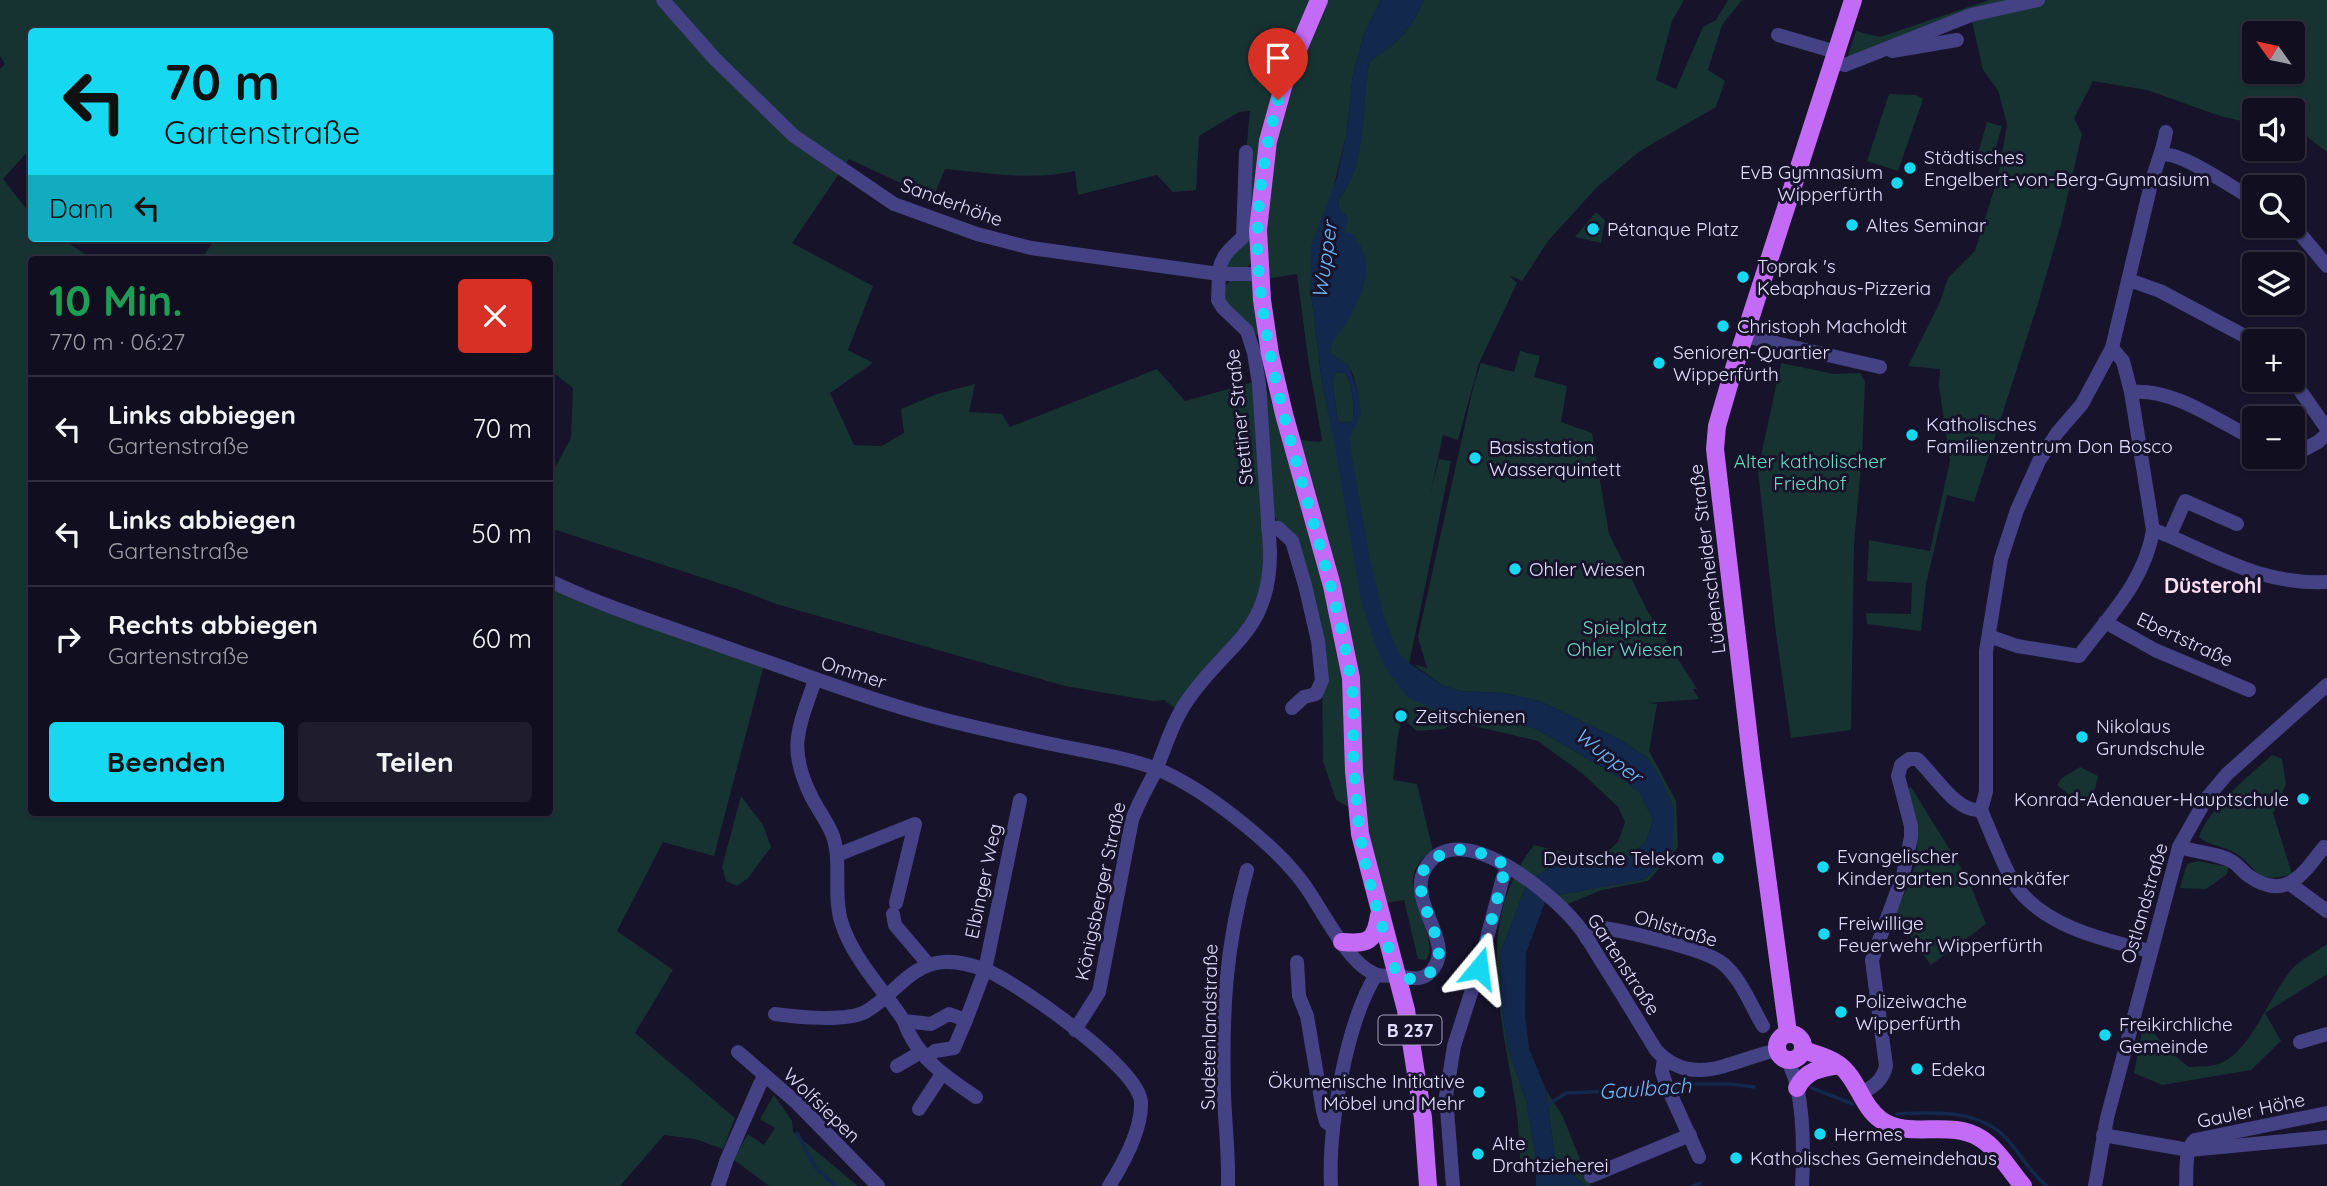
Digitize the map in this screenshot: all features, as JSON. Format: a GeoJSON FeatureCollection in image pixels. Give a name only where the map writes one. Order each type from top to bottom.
{"type":"FeatureCollection","features":[{"type":"Feature","properties":{"kind":"main road","name":"B 237"},"geometry":{"type":"LineString","coordinates":[[1319,0],[1284,80],[1268,141],[1259,214],[1259,274],[1265,324],[1281,404],[1332,586],[1351,678],[1354,771],[1360,834],[1379,911],[1404,978],[1423,1118],[1428,1186]]}},
{"type":"Feature","properties":{"kind":"main road","name":"Lüdenscheider Straße"},"geometry":{"type":"LineString","coordinates":[[1788,1034],[1764,862],[1715,449],[1720,418],[1745,336],[1853,0]]}},
{"type":"Feature","properties":{"kind":"main road"},"geometry":{"type":"LineString","coordinates":[[1342,942],[1361,943],[1370,940],[1376,930],[1379,911]]}},
{"type":"Feature","properties":{"kind":"main road"},"geometry":{"type":"LineString","coordinates":[[1788,1034],[1801,1038],[1803,1050],[1796,1059],[1782,1055],[1780,1038],[1788,1034]]}},
{"type":"Feature","properties":{"kind":"main road"},"geometry":{"type":"LineString","coordinates":[[1803,1050],[1839,1065],[1851,1078],[1875,1115],[1897,1127],[1942,1128],[1977,1136],[1989,1145],[2023,1186]]}},
{"type":"Feature","properties":{"kind":"main road"},"geometry":{"type":"LineString","coordinates":[[1797,1088],[1803,1077],[1817,1068],[1839,1065]]}},
{"type":"Feature","properties":{"kind":"street","name":"Sanderhöhe"},"geometry":{"type":"LineString","coordinates":[[663,0],[715,59],[794,136],[894,205],[976,234],[1031,248],[1219,274]]}},
{"type":"Feature","properties":{"kind":"street"},"geometry":{"type":"LineString","coordinates":[[1778,35],[1835,57],[1845,65],[1971,15],[2038,0]]}},
{"type":"Feature","properties":{"kind":"street"},"geometry":{"type":"LineString","coordinates":[[1877,52],[1956,40]]}},
{"type":"Feature","properties":{"kind":"street"},"geometry":{"type":"LineString","coordinates":[[2150,951],[2095,937],[2038,909],[2011,879],[1981,810],[1986,792],[1986,669],[2001,559],[2017,510],[2039,461],[2057,433],[2082,404],[2112,348],[2151,184],[2162,155],[2165,132]]}},
{"type":"Feature","properties":{"kind":"street"},"geometry":{"type":"LineString","coordinates":[[1246,152],[1243,237],[1225,253],[1219,265],[1219,274],[1259,274]]}},
{"type":"Feature","properties":{"kind":"street"},"geometry":{"type":"LineString","coordinates":[[2162,155],[2170,154],[2242,193]]}},
{"type":"Feature","properties":{"kind":"street"},"geometry":{"type":"LineString","coordinates":[[2304,238],[2327,266]]}},
{"type":"Feature","properties":{"kind":"street","name":"Stettiner Straße"},"geometry":{"type":"LineString","coordinates":[[1156,769],[1163,746],[1186,702],[1245,635],[1258,614],[1269,575],[1268,527],[1254,353],[1247,331],[1218,300],[1219,274]]}},
{"type":"Feature","properties":{"kind":"street"},"geometry":{"type":"LineString","coordinates":[[2129,280],[2160,292],[2242,335]]}},
{"type":"Feature","properties":{"kind":"street"},"geometry":{"type":"LineString","coordinates":[[1745,336],[1880,367]]}},
{"type":"Feature","properties":{"kind":"street"},"geometry":{"type":"LineString","coordinates":[[1989,636],[2017,646],[2079,656],[2142,571],[2150,551],[2153,530],[2131,391],[2123,361],[2112,348]]}},
{"type":"Feature","properties":{"kind":"street"},"geometry":{"type":"LineString","coordinates":[[2131,391],[2147,390],[2174,399],[2242,433]]}},
{"type":"Feature","properties":{"kind":"street"},"geometry":{"type":"LineString","coordinates":[[2301,392],[2327,432],[2318,442],[2305,449]]}},
{"type":"Feature","properties":{"kind":"street"},"geometry":{"type":"LineString","coordinates":[[2170,535],[2185,501],[2237,524]]}},
{"type":"Feature","properties":{"kind":"street"},"geometry":{"type":"LineString","coordinates":[[1268,527],[1278,528],[1292,541],[1318,642],[1322,680],[1316,695],[1304,696],[1292,708]]}},
{"type":"Feature","properties":{"kind":"street"},"geometry":{"type":"LineString","coordinates":[[2153,530],[2254,573],[2290,582],[2327,582]]}},
{"type":"Feature","properties":{"kind":"street","name":"Ommer"},"geometry":{"type":"LineString","coordinates":[[553,582],[598,602],[815,680],[939,719],[1102,754],[1156,769]]}},
{"type":"Feature","properties":{"kind":"street","name":"Ebertstraße"},"geometry":{"type":"LineString","coordinates":[[2105,622],[2155,650],[2249,690]]}},
{"type":"Feature","properties":{"kind":"street"},"geometry":{"type":"LineString","coordinates":[[815,680],[799,728],[796,754],[806,784],[832,835],[837,855],[840,919],[850,945],[887,995],[904,1021],[910,1038],[924,1055],[942,1074],[976,1097]]}},
{"type":"Feature","properties":{"kind":"street","name":"Ostlandstraße"},"geometry":{"type":"LineString","coordinates":[[2095,1186],[2103,1135],[2179,847],[2206,799],[2227,774],[2327,685]]}},
{"type":"Feature","properties":{"kind":"street"},"geometry":{"type":"LineString","coordinates":[[1860,1093],[1880,1080],[1886,1066],[1872,960],[1903,875],[1911,837],[1899,770],[1909,759],[1917,759],[1961,805],[1972,810],[1981,810]]}},
{"type":"Feature","properties":{"kind":"street"},"geometry":{"type":"LineString","coordinates":[[1156,769],[1180,780],[1212,801],[1280,856],[1308,890],[1355,959],[1376,975],[1404,978]]}},
{"type":"Feature","properties":{"kind":"street","name":"Königsberger Straße"},"geometry":{"type":"LineString","coordinates":[[1074,1030],[1098,992],[1132,820],[1140,798],[1156,769]]}},
{"type":"Feature","properties":{"kind":"street","name":"Elbinger Weg"},"geometry":{"type":"LineString","coordinates":[[897,1066],[935,1051],[954,1048],[985,970],[1020,800]]}},
{"type":"Feature","properties":{"kind":"street"},"geometry":{"type":"LineString","coordinates":[[837,855],[915,824],[894,908],[895,925],[928,964]]}},
{"type":"Feature","properties":{"kind":"street"},"geometry":{"type":"LineString","coordinates":[[2179,847],[2232,861],[2272,887],[2290,884],[2298,879],[2323,847]]}},
{"type":"Feature","properties":{"kind":"street","name":"Gartenstraße"},"geometry":{"type":"LineString","coordinates":[[1404,978],[1431,971],[1437,962],[1439,951],[1420,887],[1424,871],[1430,862],[1443,854],[1465,849],[1485,854],[1515,871],[1575,921],[1664,1059]]}},
{"type":"Feature","properties":{"kind":"street","name":"Sudetenlandstraße"},"geometry":{"type":"LineString","coordinates":[[1228,1186],[1224,1051],[1226,975],[1234,914],[1247,870]]}},
{"type":"Feature","properties":{"kind":"street"},"geometry":{"type":"LineString","coordinates":[[1453,1186],[1446,1096],[1454,1046],[1479,968],[1503,877],[1515,871]]}},
{"type":"Feature","properties":{"kind":"street"},"geometry":{"type":"LineString","coordinates":[[2290,884],[2327,911]]}},
{"type":"Feature","properties":{"kind":"street","name":"Ohlstraße"},"geometry":{"type":"LineString","coordinates":[[1587,939],[1604,928],[1699,952],[1717,960],[1733,976],[1763,1026]]}},
{"type":"Feature","properties":{"kind":"street"},"geometry":{"type":"LineString","coordinates":[[775,1014],[832,1017],[863,1013],[928,964],[959,962],[985,970],[1012,984],[1074,1030],[1119,1065],[1135,1085],[1141,1101],[1132,1144],[1109,1186]]}},
{"type":"Feature","properties":{"kind":"street"},"geometry":{"type":"LineString","coordinates":[[1297,962],[1299,996],[1307,1016],[1325,1122],[1333,1127]]}},
{"type":"Feature","properties":{"kind":"street"},"geometry":{"type":"LineString","coordinates":[[1331,1186],[1333,1127],[1353,1032],[1376,975]]}},
{"type":"Feature","properties":{"kind":"street"},"geometry":{"type":"LineString","coordinates":[[904,1021],[931,1024],[949,1014],[966,1020]]}},
{"type":"Feature","properties":{"kind":"street"},"geometry":{"type":"LineString","coordinates":[[2300,1042],[2327,1034]]}},
{"type":"Feature","properties":{"kind":"street","name":"Wolfsiepen"},"geometry":{"type":"LineString","coordinates":[[738,1052],[797,1102],[878,1186]]}},
{"type":"Feature","properties":{"kind":"street"},"geometry":{"type":"LineString","coordinates":[[1699,1157],[1668,1090],[1662,1072],[1664,1059],[1687,1070],[1699,1070],[1782,1055],[1797,1088],[1804,1139],[1802,1186]]}},
{"type":"Feature","properties":{"kind":"street"},"geometry":{"type":"LineString","coordinates":[[919,1109],[942,1074]]}},
{"type":"Feature","properties":{"kind":"street"},"geometry":{"type":"LineString","coordinates":[[718,1186],[727,1159],[765,1076]]}},
{"type":"Feature","properties":{"kind":"street","name":"Gauler Höhe"},"geometry":{"type":"LineString","coordinates":[[2189,1150],[2195,1140],[2327,1113]]}},
{"type":"Feature","properties":{"kind":"street"},"geometry":{"type":"LineString","coordinates":[[1591,1176],[1689,1135]]}},
{"type":"Feature","properties":{"kind":"street","name":"Gauler Höhe"},"geometry":{"type":"LineString","coordinates":[[2103,1135],[2189,1150],[2327,1137]]}},
{"type":"Feature","properties":{"kind":"street"},"geometry":{"type":"LineString","coordinates":[[2186,1186],[2189,1150]]}},
{"type":"Feature","properties":{"kind":"green space"},"geometry":{"type":"Polygon","coordinates":[[[0,0],[1312,0],[1292,44],[1252,263],[1245,268],[1223,266],[1245,239],[1246,152],[1250,111],[1239,112],[1199,136],[1196,190],[1173,192],[1157,175],[1078,195],[1075,171],[1026,176],[945,169],[933,198],[849,159],[792,243],[873,286],[848,350],[873,363],[830,393],[854,445],[882,446],[904,433],[901,409],[937,394],[975,384],[969,412],[1002,414],[1010,427],[1157,369],[1185,401],[1254,382],[1264,536],[1261,590],[1246,626],[1175,708],[1164,700],[1153,701],[1065,686],[776,604],[553,529],[553,471],[571,438],[573,388],[553,372],[553,256],[203,256],[213,242],[553,242],[553,28],[28,28],[28,151],[3,179],[28,211],[28,242],[66,242],[88,256],[28,256],[28,816],[553,816],[553,582],[765,661],[714,856],[663,842],[617,931],[673,970],[635,1033],[735,1118],[723,1149],[695,1139],[664,1135],[620,1186],[0,1186],[0,69],[5,64],[0,56],[0,0]]]}},
{"type":"Feature","properties":{"kind":"green space"},"geometry":{"type":"Polygon","coordinates":[[[1326,0],[1381,0],[1364,34],[1353,75],[1346,136],[1310,284],[1322,383],[1333,433],[1350,421],[1338,421],[1332,382],[1335,372],[1345,373],[1348,378],[1353,420],[1359,396],[1349,366],[1330,353],[1331,343],[1348,319],[1344,232],[1347,217],[1339,209],[1338,200],[1348,186],[1359,152],[1369,62],[1402,36],[1424,0],[1684,0],[1672,21],[1656,80],[1676,89],[1703,27],[1716,20],[1728,0],[1742,0],[1722,25],[1708,70],[1725,81],[1716,107],[1640,151],[1597,187],[1548,241],[1522,281],[1509,275],[1517,283],[1479,363],[1458,440],[1443,435],[1430,495],[1439,459],[1451,461],[1409,664],[1463,715],[1492,716],[1537,729],[1624,780],[1640,793],[1653,820],[1646,842],[1628,856],[1594,865],[1558,864],[1528,881],[1501,951],[1500,997],[1508,1048],[1526,1101],[1536,1158],[1534,1165],[1521,1166],[1517,1114],[1499,1005],[1498,938],[1503,906],[1515,875],[1534,845],[1567,853],[1584,861],[1596,858],[1618,842],[1625,822],[1618,807],[1583,774],[1538,741],[1457,722],[1444,729],[1417,731],[1402,718],[1393,780],[1417,784],[1433,851],[1419,863],[1413,876],[1414,891],[1428,935],[1426,960],[1418,959],[1404,900],[1386,903],[1363,815],[1336,800],[1323,761],[1322,680],[1305,585],[1274,514],[1265,385],[1286,443],[1322,440],[1297,274],[1266,279],[1264,215],[1284,102],[1326,0]]]}},
{"type":"Feature","properties":{"kind":"green space"},"geometry":{"type":"Polygon","coordinates":[[[1989,0],[2327,0],[2327,152],[2305,136],[2305,98],[2242,98],[2242,121],[2147,90],[2093,81],[2074,118],[2082,134],[2061,224],[1974,502],[1947,495],[1926,584],[1921,631],[1867,624],[1866,613],[1911,614],[1912,583],[1867,581],[1869,540],[1930,551],[1950,461],[1939,386],[1940,369],[1908,366],[1940,302],[1948,278],[1975,251],[1998,177],[2007,124],[1998,90],[1983,70],[1970,12],[1851,58],[1848,55],[1856,31],[1880,37],[1989,0]]]}},
{"type":"Feature","properties":{"kind":"green space"},"geometry":{"type":"Polygon","coordinates":[[[1889,94],[1916,95],[1923,99],[1898,171],[1867,161],[1889,94]]]}},
{"type":"Feature","properties":{"kind":"green space"},"geometry":{"type":"Polygon","coordinates":[[[1987,122],[2002,126],[1992,161],[1977,157],[1987,122]]]}},
{"type":"Feature","properties":{"kind":"green space","name":"Pétanque Platz"},"geometry":{"type":"Polygon","coordinates":[[[1596,212],[1605,220],[1601,243],[1575,237],[1596,212]]]}},
{"type":"Feature","properties":{"kind":"green space"},"geometry":{"type":"Polygon","coordinates":[[[1232,279],[1255,281],[1261,333],[1257,335],[1251,332],[1222,300],[1225,286],[1232,279]]]}},
{"type":"Feature","properties":{"kind":"green space","name":"Spielplatz Ohler Wiesen"},"geometry":{"type":"Polygon","coordinates":[[[1520,351],[1540,356],[1534,377],[1567,386],[1561,422],[1592,433],[1609,534],[1648,612],[1697,689],[1693,689],[1699,699],[1648,703],[1657,704],[1649,751],[1676,801],[1678,847],[1648,881],[1602,890],[1560,907],[1547,897],[1645,879],[1673,850],[1648,758],[1622,741],[1540,701],[1503,693],[1460,691],[1442,685],[1413,664],[1427,668],[1418,637],[1474,384],[1481,363],[1514,372],[1520,351]]]}},
{"type":"Feature","properties":{"kind":"green space","name":"Alter katholischer Friedhof"},"geometry":{"type":"Polygon","coordinates":[[[1781,363],[1834,374],[1860,373],[1865,381],[1854,544],[1851,730],[1791,738],[1775,626],[1758,470],[1781,363]]]}},
{"type":"Feature","properties":{"kind":"green space"},"geometry":{"type":"Polygon","coordinates":[[[2272,755],[2282,759],[2286,784],[2273,813],[2292,874],[2278,877],[2261,875],[2239,855],[2199,837],[2220,804],[2272,755]]]}},
{"type":"Feature","properties":{"kind":"green space"},"geometry":{"type":"Polygon","coordinates":[[[2080,767],[2098,776],[2091,806],[2070,799],[2070,795],[2057,785],[2062,778],[2080,767]]]}},
{"type":"Feature","properties":{"kind":"green space"},"geometry":{"type":"Polygon","coordinates":[[[1911,787],[1968,879],[1986,924],[1931,965],[1895,914],[1910,880],[1917,853],[1915,826],[1907,789],[1911,787]]]}},
{"type":"Feature","properties":{"kind":"green space"},"geometry":{"type":"Polygon","coordinates":[[[741,796],[763,825],[771,847],[748,878],[737,886],[726,881],[722,867],[741,796]]]}},
{"type":"Feature","properties":{"kind":"green space"},"geometry":{"type":"Polygon","coordinates":[[[2199,861],[2228,867],[2227,874],[2206,889],[2180,888],[2187,864],[2199,861]]]}},
{"type":"Feature","properties":{"kind":"green space"},"geometry":{"type":"Polygon","coordinates":[[[2327,944],[2327,974],[2265,1013],[2281,1041],[2251,1070],[2162,1085],[2134,1073],[2144,1022],[2171,1053],[2189,1067],[2210,1066],[2232,1056],[2251,1034],[2292,969],[2327,944]]]}},
{"type":"Feature","properties":{"kind":"green space"},"geometry":{"type":"Polygon","coordinates":[[[1546,1090],[1562,1115],[1591,1186],[1586,1186],[1555,1159],[1546,1090]]]}},
{"type":"Feature","properties":{"kind":"green space"},"geometry":{"type":"Polygon","coordinates":[[[774,1095],[792,1121],[793,1132],[858,1186],[769,1186],[733,1159],[748,1134],[764,1145],[775,1128],[760,1119],[774,1095]]]}},
{"type":"Feature","properties":{"kind":"water","name":"Wupper"},"geometry":{"type":"Polygon","coordinates":[[[1381,0],[1424,0],[1402,36],[1369,62],[1362,134],[1355,170],[1338,200],[1339,209],[1348,218],[1345,232],[1353,234],[1364,255],[1366,277],[1359,298],[1334,339],[1330,353],[1349,366],[1359,396],[1361,415],[1350,437],[1351,451],[1370,559],[1383,614],[1398,652],[1409,663],[1442,685],[1460,691],[1503,693],[1540,701],[1622,741],[1648,758],[1661,778],[1674,809],[1673,849],[1645,879],[1547,897],[1526,953],[1525,1016],[1529,1048],[1546,1090],[1555,1159],[1586,1186],[1536,1186],[1536,1158],[1526,1101],[1508,1048],[1500,997],[1501,951],[1528,881],[1558,864],[1594,865],[1628,856],[1646,842],[1653,820],[1640,793],[1624,780],[1537,729],[1492,716],[1446,714],[1407,697],[1383,664],[1372,635],[1361,600],[1322,383],[1310,284],[1311,247],[1337,177],[1346,136],[1353,75],[1364,34],[1381,0]],[[1335,372],[1332,382],[1338,421],[1345,423],[1353,420],[1353,408],[1345,373],[1335,372]]]}},
{"type":"Feature","properties":{"kind":"waterway","name":"Gaulbach"},"geometry":{"type":"LineString","coordinates":[[1673,1089],[1695,1084],[1754,1087]]}},
{"type":"Feature","properties":{"kind":"waterway","name":"Gaulbach"},"geometry":{"type":"LineString","coordinates":[[1812,1088],[1853,1104]]}},
{"type":"Feature","properties":{"kind":"waterway","name":"Gaulbach"},"geometry":{"type":"LineString","coordinates":[[1545,1107],[1566,1093],[1662,1089]]}},
{"type":"Feature","properties":{"kind":"waterway","name":"Gaulbach"},"geometry":{"type":"LineString","coordinates":[[1897,1114],[1956,1114],[1984,1122],[2007,1139],[2047,1186]]}},
{"type":"Feature","properties":{"kind":"waterway"},"geometry":{"type":"LineString","coordinates":[[797,1133],[815,1167],[835,1186]]}},
{"type":"Feature","properties":{"kind":"waterway"},"geometry":{"type":"LineString","coordinates":[[1693,1186],[1700,1183]]}},
{"type":"Feature","properties":{"kind":"place","name":"Städtisches Engelbert-von-Berg-Gymnasium"},"geometry":{"type":"Point","coordinates":[1910,168]}},
{"type":"Feature","properties":{"kind":"place","name":"EvB Gymnasium Wipperfürth"},"geometry":{"type":"Point","coordinates":[1897,183]}},
{"type":"Feature","properties":{"kind":"place","name":"Altes Seminar"},"geometry":{"type":"Point","coordinates":[1852,225]}},
{"type":"Feature","properties":{"kind":"place","name":"Pétanque Platz"},"geometry":{"type":"Point","coordinates":[1593,229]}},
{"type":"Feature","properties":{"kind":"place","name":"Toprak 's Kebaphaus-Pizzeria"},"geometry":{"type":"Point","coordinates":[1743,277]}},
{"type":"Feature","properties":{"kind":"place","name":"Christoph Macholdt"},"geometry":{"type":"Point","coordinates":[1723,326]}},
{"type":"Feature","properties":{"kind":"place","name":"Senioren-Quartier Wipperfürth"},"geometry":{"type":"Point","coordinates":[1659,363]}},
{"type":"Feature","properties":{"kind":"place","name":"Katholisches Familienzentrum Don Bosco"},"geometry":{"type":"Point","coordinates":[1912,435]}},
{"type":"Feature","properties":{"kind":"place","name":"Basisstation Wasserquintett"},"geometry":{"type":"Point","coordinates":[1475,458]}},
{"type":"Feature","properties":{"kind":"place","name":"Ohler Wiesen"},"geometry":{"type":"Point","coordinates":[1515,569]}},
{"type":"Feature","properties":{"kind":"place","name":"Zeitschienen"},"geometry":{"type":"Point","coordinates":[1401,716]}},
{"type":"Feature","properties":{"kind":"place","name":"Nikolaus Grundschule"},"geometry":{"type":"Point","coordinates":[2082,737]}},
{"type":"Feature","properties":{"kind":"place","name":"Konrad-Adenauer-Hauptschule"},"geometry":{"type":"Point","coordinates":[2303,799]}},
{"type":"Feature","properties":{"kind":"place","name":"Deutsche Telekom"},"geometry":{"type":"Point","coordinates":[1718,858]}},
{"type":"Feature","properties":{"kind":"place","name":"Evangelischer Kindergarten Sonnenkäfer"},"geometry":{"type":"Point","coordinates":[1823,867]}},
{"type":"Feature","properties":{"kind":"place","name":"Freiwillige Feuerwehr Wipperfürth"},"geometry":{"type":"Point","coordinates":[1824,934]}},
{"type":"Feature","properties":{"kind":"place","name":"Polizeiwache Wipperfürth"},"geometry":{"type":"Point","coordinates":[1841,1012]}},
{"type":"Feature","properties":{"kind":"place","name":"Freikirchliche Gemeinde"},"geometry":{"type":"Point","coordinates":[2105,1035]}},
{"type":"Feature","properties":{"kind":"place","name":"Edeka"},"geometry":{"type":"Point","coordinates":[1917,1069]}},
{"type":"Feature","properties":{"kind":"place","name":"Ökumenische Initiative Möbel und Mehr"},"geometry":{"type":"Point","coordinates":[1479,1092]}},
{"type":"Feature","properties":{"kind":"place","name":"Hermes"},"geometry":{"type":"Point","coordinates":[1820,1134]}},
{"type":"Feature","properties":{"kind":"place","name":"Alte Drahtzieherei"},"geometry":{"type":"Point","coordinates":[1478,1154]}},
{"type":"Feature","properties":{"kind":"place","name":"Katholisches Gemeindehaus"},"geometry":{"type":"Point","coordinates":[1736,1158]}},
{"type":"Feature","properties":{"kind":"district","name":"Düsterohl"},"geometry":{"type":"Point","coordinates":[2213,585]}},
{"type":"Feature","properties":{"kind":"route"},"geometry":{"type":"LineString","coordinates":[[1278,100],[1261,185],[1258,261],[1262,300],[1270,354],[1284,414],[1332,586],[1351,678],[1358,818],[1368,872],[1397,976],[1411,980],[1431,971],[1438,959],[1438,947],[1420,887],[1421,878],[1430,862],[1437,856],[1465,849],[1485,854],[1509,867],[1503,877],[1479,968]]}}]}
